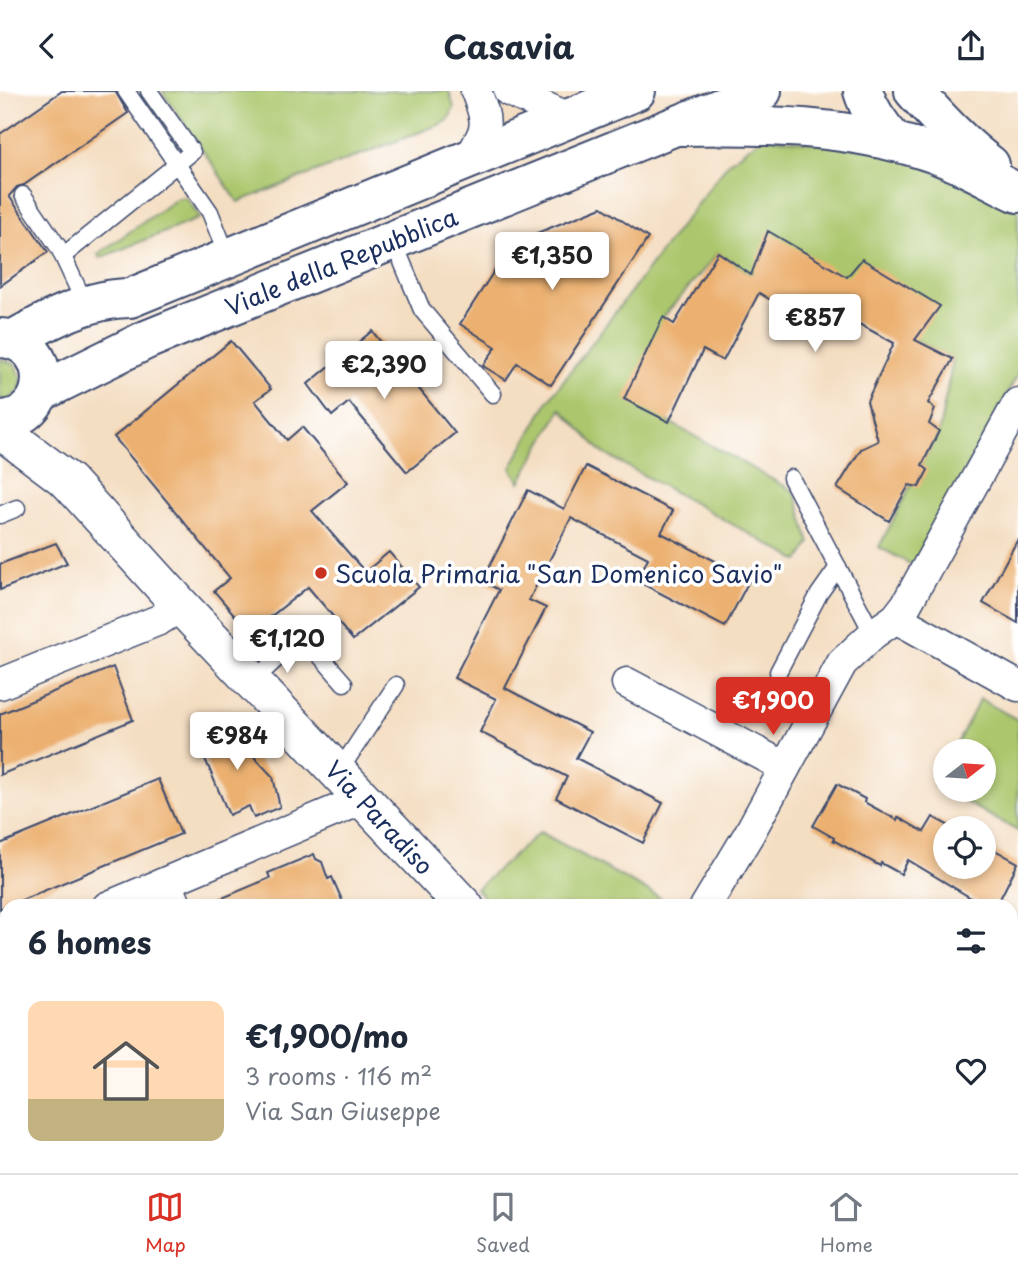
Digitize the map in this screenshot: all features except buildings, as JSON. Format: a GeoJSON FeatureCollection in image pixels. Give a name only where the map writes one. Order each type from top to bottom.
{"type":"FeatureCollection","features":[{"type":"Feature","properties":{"kind":"main road","name":"Viale della Repubblica"},"geometry":{"type":"LineString","coordinates":[[7,339],[86,306],[114,298],[130,298],[636,91]]}},
{"type":"Feature","properties":{"kind":"main road","name":"Viale della Repubblica"},"geometry":{"type":"LineString","coordinates":[[24,406],[146,340],[762,91]]}},
{"type":"Feature","properties":{"kind":"main road"},"geometry":{"type":"LineString","coordinates":[[863,91],[879,124],[894,141]]}},
{"type":"Feature","properties":{"kind":"main road"},"geometry":{"type":"LineString","coordinates":[[914,91],[970,150],[1018,186]]}},
{"type":"Feature","properties":{"kind":"main road"},"geometry":{"type":"LineString","coordinates":[[945,91],[954,124],[970,150]]}},
{"type":"Feature","properties":{"kind":"main road"},"geometry":{"type":"LineString","coordinates":[[679,126],[744,124],[822,128],[894,141],[933,153],[1018,193]]}},
{"type":"Feature","properties":{"kind":"main road"},"geometry":{"type":"LineString","coordinates":[[7,339],[28,348],[39,364],[24,406]]}},
{"type":"Feature","properties":{"kind":"street"},"geometry":{"type":"LineString","coordinates":[[468,161],[482,136],[486,117],[477,91]]}},
{"type":"Feature","properties":{"kind":"street"},"geometry":{"type":"LineString","coordinates":[[509,91],[569,118]]}},
{"type":"Feature","properties":{"kind":"street"},"geometry":{"type":"LineString","coordinates":[[717,899],[749,834],[842,663],[906,605],[1018,403]]}},
{"type":"Feature","properties":{"kind":"street","name":"Via Paradiso"},"geometry":{"type":"LineString","coordinates":[[24,406],[68,481],[457,899]]}},
{"type":"Feature","properties":{"kind":"street","name":"Via Paradiso"},"geometry":{"type":"LineString","coordinates":[[0,430],[68,481]]}},
{"type":"Feature","properties":{"kind":"street"},"geometry":{"type":"LineString","coordinates":[[0,684],[159,620],[181,605]]}},
{"type":"Feature","properties":{"kind":"street"},"geometry":{"type":"LineString","coordinates":[[884,626],[1018,686]]}},
{"type":"Feature","properties":{"kind":"street"},"geometry":{"type":"LineString","coordinates":[[627,683],[785,767]]}},
{"type":"Feature","properties":{"kind":"street"},"geometry":{"type":"LineString","coordinates":[[150,899],[172,895],[363,799]]}},
{"type":"Feature","properties":{"kind":"lane"},"geometry":{"type":"LineString","coordinates":[[125,91],[210,212],[228,258]]}},
{"type":"Feature","properties":{"kind":"lane"},"geometry":{"type":"LineString","coordinates":[[63,256],[191,152],[149,91]]}},
{"type":"Feature","properties":{"kind":"lane"},"geometry":{"type":"LineString","coordinates":[[23,195],[63,256],[86,306]]}},
{"type":"Feature","properties":{"kind":"lane"},"geometry":{"type":"LineString","coordinates":[[393,240],[422,310],[493,394]]}},
{"type":"Feature","properties":{"kind":"lane"},"geometry":{"type":"LineString","coordinates":[[791,478],[838,567],[884,626]]}},
{"type":"Feature","properties":{"kind":"lane"},"geometry":{"type":"LineString","coordinates":[[0,515],[17,508]]}},
{"type":"Feature","properties":{"kind":"lane"},"geometry":{"type":"LineString","coordinates":[[778,672],[818,594],[838,567]]}},
{"type":"Feature","properties":{"kind":"lane"},"geometry":{"type":"LineString","coordinates":[[253,681],[302,635],[344,683]]}},
{"type":"Feature","properties":{"kind":"lane"},"geometry":{"type":"LineString","coordinates":[[338,773],[396,685]]}},
{"type":"Feature","properties":{"kind":"green space"},"geometry":{"type":"Polygon","coordinates":[[[162,91],[449,91],[454,108],[448,120],[443,123],[238,202],[162,91]]]}},
{"type":"Feature","properties":{"kind":"green space"},"geometry":{"type":"Polygon","coordinates":[[[762,137],[891,152],[1018,210],[1018,374],[914,566],[879,547],[939,431],[953,360],[915,340],[751,275],[718,253],[663,317],[669,422],[795,492],[810,543],[799,561],[603,453],[561,409],[520,482],[511,468],[548,401],[729,162],[762,137]]]}},
{"type":"Feature","properties":{"kind":"green space"},"geometry":{"type":"Polygon","coordinates":[[[186,197],[200,218],[100,258],[98,254],[178,198],[186,197]]]}},
{"type":"Feature","properties":{"kind":"green space"},"geometry":{"type":"Polygon","coordinates":[[[0,359],[15,364],[22,380],[19,391],[9,399],[0,400],[0,359]]]}},
{"type":"Feature","properties":{"kind":"green space"},"geometry":{"type":"Polygon","coordinates":[[[980,699],[1018,720],[1018,831],[996,819],[996,816],[991,816],[965,802],[996,802],[996,739],[959,739],[980,699]]]}},
{"type":"Feature","properties":{"kind":"green space"},"geometry":{"type":"Polygon","coordinates":[[[540,832],[662,899],[485,899],[476,889],[540,832]]]}},
{"type":"Feature","properties":{"kind":"place","name":"Scuola Primaria \"San Domenico Savio\""},"geometry":{"type":"Point","coordinates":[321,573]}}]}
